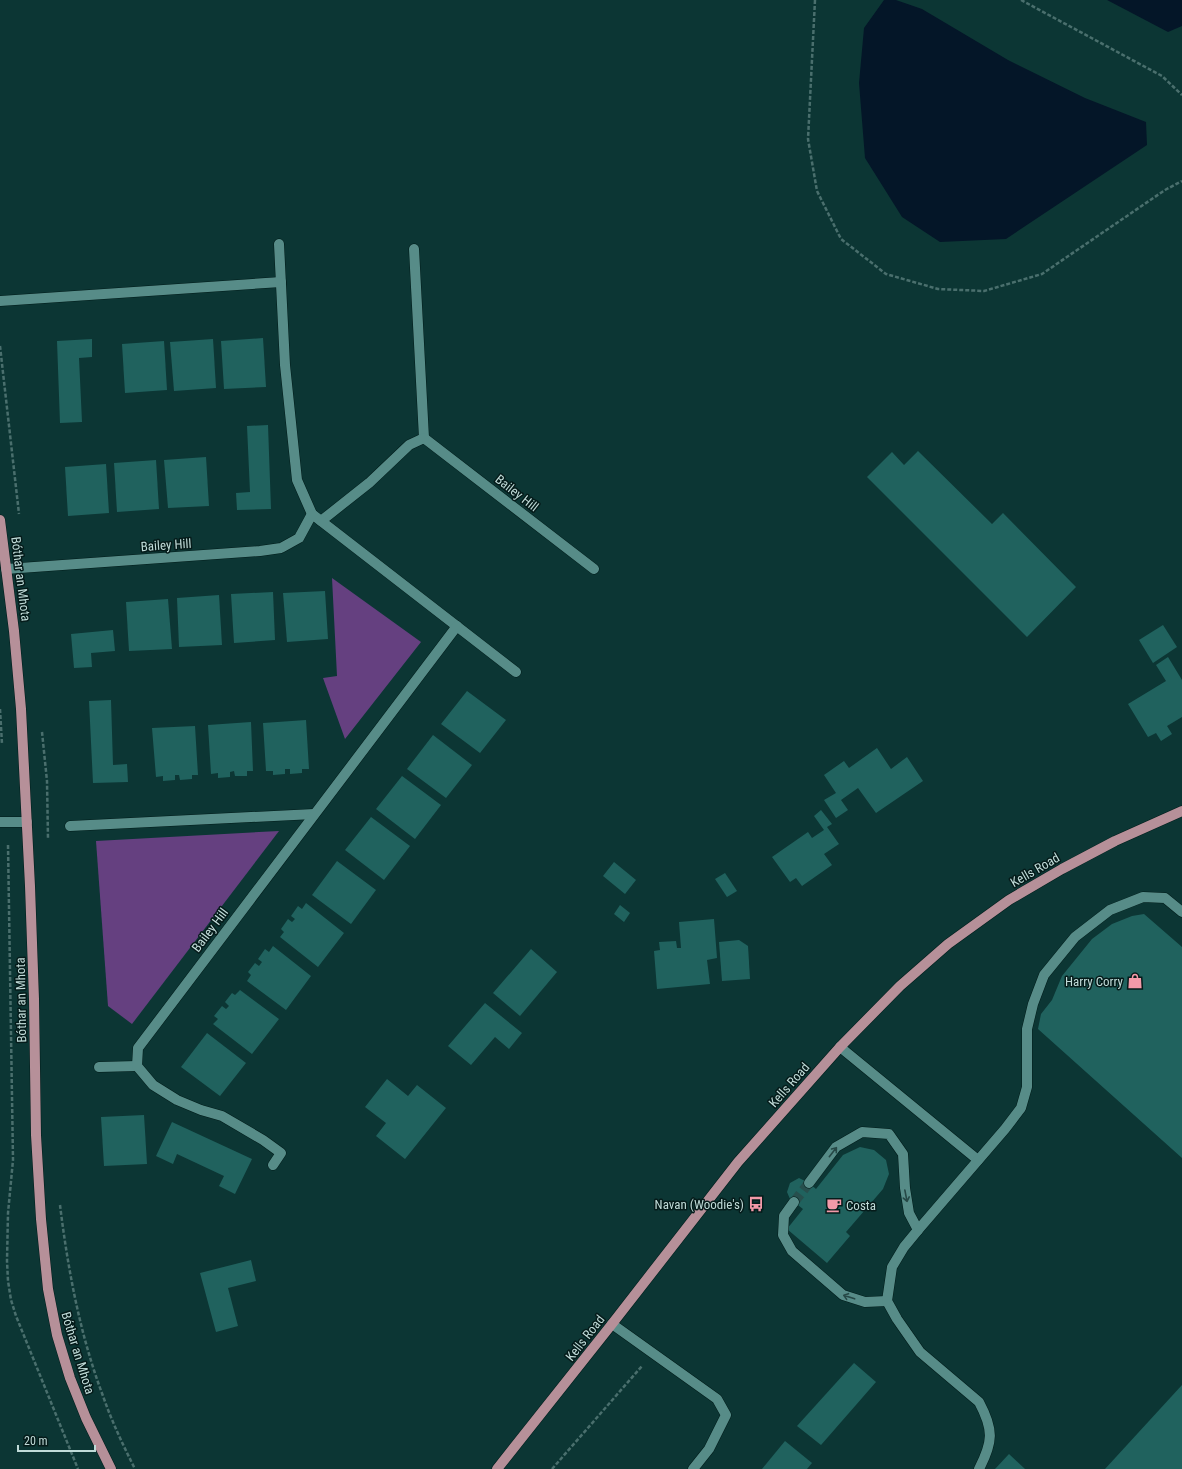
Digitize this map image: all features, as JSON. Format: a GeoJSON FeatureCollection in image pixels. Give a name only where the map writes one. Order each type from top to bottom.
{"type":"FeatureCollection","features":[{"type":"Feature","properties":{"kind":"main road","name":"Bóthar an Mhota"},"geometry":{"type":"LineString","coordinates":[[0,520],[14,632],[21,709],[34,999],[36,1134],[41,1219],[48,1289],[56,1335],[70,1378],[86,1418],[111,1469]]}},
{"type":"Feature","properties":{"kind":"main road","name":"Kells Road"},"geometry":{"type":"LineString","coordinates":[[497,1469],[738,1162],[840,1047],[900,986],[948,944],[1009,900],[1062,869],[1115,841],[1182,811]]}},
{"type":"Feature","properties":{"kind":"street"},"geometry":{"type":"LineString","coordinates":[[279,244],[287,387],[296,480],[312,514],[516,672]]}},
{"type":"Feature","properties":{"kind":"street"},"geometry":{"type":"LineString","coordinates":[[321,521],[369,483],[409,445],[424,438],[414,249]]}},
{"type":"Feature","properties":{"kind":"street"},"geometry":{"type":"LineString","coordinates":[[0,301],[280,282]]}},
{"type":"Feature","properties":{"kind":"street","name":"Bailey Hill"},"geometry":{"type":"LineString","coordinates":[[424,438],[594,569]]}},
{"type":"Feature","properties":{"kind":"street","name":"Bailey Hill"},"geometry":{"type":"LineString","coordinates":[[6,569],[260,551],[281,548],[299,538],[312,514]]}},
{"type":"Feature","properties":{"kind":"street","name":"Bailey Hill"},"geometry":{"type":"LineString","coordinates":[[137,1066],[138,1048],[457,626]]}},
{"type":"Feature","properties":{"kind":"street"},"geometry":{"type":"LineString","coordinates":[[70,826],[314,814]]}},
{"type":"Feature","properties":{"kind":"street"},"geometry":{"type":"LineString","coordinates":[[0,822],[27,822]]}},
{"type":"Feature","properties":{"kind":"street"},"geometry":{"type":"LineString","coordinates":[[979,1469],[989,1449],[990,1427],[982,1407],[979,1402],[920,1352],[897,1319],[887,1301],[892,1267],[904,1247],[1005,1130],[1021,1108],[1028,1087],[1027,1029],[1033,1004],[1044,975],[1075,937],[1110,910],[1143,897],[1165,898],[1182,912]]}},
{"type":"Feature","properties":{"kind":"street"},"geometry":{"type":"LineString","coordinates":[[840,1047],[978,1160]]}},
{"type":"Feature","properties":{"kind":"street"},"geometry":{"type":"LineString","coordinates":[[99,1067],[137,1066],[153,1085],[177,1100],[201,1110],[222,1116],[263,1140],[281,1153],[273,1165]]}},
{"type":"Feature","properties":{"kind":"street"},"geometry":{"type":"LineString","coordinates":[[809,1183],[836,1147],[862,1132],[889,1134],[903,1154],[904,1188],[909,1213],[918,1230]]}},
{"type":"Feature","properties":{"kind":"street"},"geometry":{"type":"LineString","coordinates":[[794,1202],[784,1216],[783,1229],[783,1235],[792,1251],[843,1295],[865,1302],[887,1301]]}},
{"type":"Feature","properties":{"kind":"street"},"geometry":{"type":"LineString","coordinates":[[612,1324],[718,1399],[726,1414],[709,1449],[692,1469]]}},
{"type":"Feature","properties":{"kind":"path"},"geometry":{"type":"LineString","coordinates":[[815,0],[808,139],[817,191],[841,239],[886,274],[938,290],[984,291],[1042,274],[1165,190],[1182,181]]}},
{"type":"Feature","properties":{"kind":"path"},"geometry":{"type":"LineString","coordinates":[[1022,0],[1162,76],[1182,95]]}},
{"type":"Feature","properties":{"kind":"path"},"geometry":{"type":"LineString","coordinates":[[552,1469],[642,1366],[637,1363]]}},
{"type":"Feature","properties":{"kind":"shaded area"},"geometry":{"type":"Polygon","coordinates":[[[332,578],[421,642],[345,739],[323,678],[337,676],[332,578]]]}},
{"type":"Feature","properties":{"kind":"shaded area"},"geometry":{"type":"Polygon","coordinates":[[[279,831],[132,1024],[108,1006],[96,841],[279,831]]]}},
{"type":"Feature","properties":{"kind":"water"},"geometry":{"type":"Polygon","coordinates":[[[884,0],[896,0],[922,9],[1008,60],[1085,98],[1146,122],[1147,145],[1006,239],[940,242],[902,217],[865,158],[859,83],[864,28],[884,0]]]}},
{"type":"Feature","properties":{"kind":"water"},"geometry":{"type":"Polygon","coordinates":[[[1107,0],[1182,0],[1182,26],[1168,32],[1107,0]]]}},
{"type":"Feature","properties":{"kind":"building"},"geometry":{"type":"Polygon","coordinates":[[[263,338],[266,387],[224,389],[221,341],[263,338]]]}},
{"type":"Feature","properties":{"kind":"building"},"geometry":{"type":"Polygon","coordinates":[[[92,339],[92,357],[79,358],[82,422],[60,423],[57,341],[92,339]]]}},
{"type":"Feature","properties":{"kind":"building"},"geometry":{"type":"Polygon","coordinates":[[[213,339],[216,388],[174,391],[170,342],[213,339]]]}},
{"type":"Feature","properties":{"kind":"building"},"geometry":{"type":"Polygon","coordinates":[[[164,341],[167,390],[125,393],[122,344],[164,341]]]}},
{"type":"Feature","properties":{"kind":"building"},"geometry":{"type":"Polygon","coordinates":[[[268,425],[271,509],[237,510],[236,493],[250,492],[247,426],[268,425]]]}},
{"type":"Feature","properties":{"kind":"building"},"geometry":{"type":"Polygon","coordinates":[[[918,451],[992,524],[1003,513],[1076,587],[1027,637],[867,477],[892,452],[904,465],[918,451]]]}},
{"type":"Feature","properties":{"kind":"building"},"geometry":{"type":"Polygon","coordinates":[[[206,457],[209,506],[168,508],[164,460],[206,457]]]}},
{"type":"Feature","properties":{"kind":"building"},"geometry":{"type":"Polygon","coordinates":[[[156,460],[159,509],[117,512],[114,463],[156,460]]]}},
{"type":"Feature","properties":{"kind":"building"},"geometry":{"type":"Polygon","coordinates":[[[106,464],[109,513],[68,516],[65,467],[106,464]]]}},
{"type":"Feature","properties":{"kind":"building"},"geometry":{"type":"Polygon","coordinates":[[[325,591],[328,639],[287,642],[283,593],[325,591]]]}},
{"type":"Feature","properties":{"kind":"building"},"geometry":{"type":"Polygon","coordinates":[[[273,592],[275,640],[234,643],[231,594],[273,592]]]}},
{"type":"Feature","properties":{"kind":"building"},"geometry":{"type":"Polygon","coordinates":[[[219,595],[222,645],[179,647],[177,598],[219,595]]]}},
{"type":"Feature","properties":{"kind":"building"},"geometry":{"type":"Polygon","coordinates":[[[168,599],[172,649],[129,651],[126,602],[168,599]]]}},
{"type":"Feature","properties":{"kind":"building"},"geometry":{"type":"Polygon","coordinates":[[[1163,625],[1177,647],[1153,663],[1139,640],[1163,625]]]}},
{"type":"Feature","properties":{"kind":"building"},"geometry":{"type":"Polygon","coordinates":[[[113,630],[115,651],[91,653],[92,667],[74,668],[71,634],[113,630]]]}},
{"type":"Feature","properties":{"kind":"building"},"geometry":{"type":"Polygon","coordinates":[[[1168,657],[1182,680],[1182,717],[1167,726],[1172,734],[1161,741],[1156,733],[1148,737],[1128,704],[1166,681],[1156,665],[1168,657]]]}},
{"type":"Feature","properties":{"kind":"building"},"geometry":{"type":"Polygon","coordinates":[[[467,691],[506,720],[480,753],[441,724],[467,691]]]}},
{"type":"Feature","properties":{"kind":"building"},"geometry":{"type":"Polygon","coordinates":[[[111,700],[113,765],[127,764],[128,782],[93,783],[89,701],[111,700]]]}},
{"type":"Feature","properties":{"kind":"building"},"geometry":{"type":"Polygon","coordinates":[[[306,720],[309,769],[302,769],[302,773],[290,774],[290,769],[285,769],[285,774],[273,775],[273,771],[266,771],[263,723],[306,720]]]}},
{"type":"Feature","properties":{"kind":"building"},"geometry":{"type":"Polygon","coordinates":[[[251,722],[253,771],[247,771],[247,776],[235,776],[234,771],[230,772],[230,777],[218,778],[218,773],[211,774],[208,725],[251,722]]]}},
{"type":"Feature","properties":{"kind":"building"},"geometry":{"type":"Polygon","coordinates":[[[195,726],[198,775],[192,775],[192,779],[180,780],[179,775],[175,775],[175,780],[163,781],[163,776],[156,777],[152,728],[195,726]]]}},
{"type":"Feature","properties":{"kind":"building"},"geometry":{"type":"Polygon","coordinates":[[[433,735],[472,765],[446,798],[407,769],[433,735]]]}},
{"type":"Feature","properties":{"kind":"building"},"geometry":{"type":"Polygon","coordinates":[[[877,748],[891,769],[907,757],[923,781],[876,813],[858,788],[841,800],[848,810],[836,818],[824,800],[836,793],[824,775],[844,761],[849,768],[877,748]]]}},
{"type":"Feature","properties":{"kind":"building"},"geometry":{"type":"Polygon","coordinates":[[[402,776],[441,805],[415,839],[376,809],[402,776]]]}},
{"type":"Feature","properties":{"kind":"building"},"geometry":{"type":"Polygon","coordinates":[[[821,810],[832,824],[827,827],[839,844],[824,854],[832,865],[802,886],[796,878],[790,882],[772,857],[808,832],[812,838],[824,830],[814,816],[821,810]]]}},
{"type":"Feature","properties":{"kind":"building"},"geometry":{"type":"Polygon","coordinates":[[[371,817],[410,846],[384,880],[345,850],[371,817]]]}},
{"type":"Feature","properties":{"kind":"building"},"geometry":{"type":"Polygon","coordinates":[[[337,861],[376,890],[351,924],[312,895],[337,861]]]}},
{"type":"Feature","properties":{"kind":"building"},"geometry":{"type":"Polygon","coordinates":[[[614,862],[636,880],[625,894],[603,876],[614,862]]]}},
{"type":"Feature","properties":{"kind":"building"},"geometry":{"type":"Polygon","coordinates":[[[725,873],[737,891],[727,897],[715,879],[725,873]]]}},
{"type":"Feature","properties":{"kind":"building"},"geometry":{"type":"Polygon","coordinates":[[[306,903],[344,933],[318,967],[280,937],[284,932],[281,929],[288,919],[292,922],[295,919],[291,916],[298,906],[302,909],[306,903]]]}},
{"type":"Feature","properties":{"kind":"building"},"geometry":{"type":"Polygon","coordinates":[[[620,905],[630,913],[624,922],[614,914],[620,905]]]}},
{"type":"Feature","properties":{"kind":"building"},"geometry":{"type":"Polygon","coordinates":[[[1144,914],[1182,947],[1182,1158],[1038,1029],[1041,1014],[1052,1000],[1062,976],[1092,939],[1112,924],[1132,916],[1144,914]]]}},
{"type":"Feature","properties":{"kind":"building"},"geometry":{"type":"Polygon","coordinates":[[[714,919],[717,958],[707,960],[710,984],[657,989],[654,951],[660,950],[659,942],[676,941],[677,948],[681,948],[679,922],[714,919]]]}},
{"type":"Feature","properties":{"kind":"building"},"geometry":{"type":"Polygon","coordinates":[[[739,940],[748,946],[750,979],[722,981],[719,942],[739,940]]]}},
{"type":"Feature","properties":{"kind":"building"},"geometry":{"type":"Polygon","coordinates":[[[273,946],[311,976],[286,1010],[247,981],[251,975],[248,972],[255,963],[259,966],[262,962],[258,959],[265,949],[269,952],[273,946]]]}},
{"type":"Feature","properties":{"kind":"building"},"geometry":{"type":"Polygon","coordinates":[[[531,949],[557,972],[520,1016],[493,993],[531,949]]]}},
{"type":"Feature","properties":{"kind":"building"},"geometry":{"type":"Polygon","coordinates":[[[240,990],[279,1019],[252,1054],[213,1024],[218,1019],[214,1016],[222,1006],[226,1009],[229,1006],[225,1002],[232,993],[235,995],[240,990]]]}},
{"type":"Feature","properties":{"kind":"building"},"geometry":{"type":"Polygon","coordinates":[[[485,1003],[522,1033],[509,1049],[495,1037],[471,1065],[448,1046],[485,1003]]]}},
{"type":"Feature","properties":{"kind":"building"},"geometry":{"type":"Polygon","coordinates":[[[207,1033],[246,1063],[220,1096],[181,1067],[207,1033]]]}},
{"type":"Feature","properties":{"kind":"building"},"geometry":{"type":"Polygon","coordinates":[[[387,1079],[408,1096],[417,1085],[446,1108],[405,1159],[376,1136],[386,1123],[365,1107],[387,1079]]]}},
{"type":"Feature","properties":{"kind":"building"},"geometry":{"type":"Polygon","coordinates":[[[144,1115],[147,1164],[104,1166],[101,1117],[144,1115]]]}},
{"type":"Feature","properties":{"kind":"building"},"geometry":{"type":"Polygon","coordinates":[[[172,1122],[252,1159],[235,1194],[219,1186],[224,1176],[177,1154],[173,1164],[156,1156],[172,1122]]]}},
{"type":"Feature","properties":{"kind":"building","name":"Costa"},"geometry":{"type":"Polygon","coordinates":[[[860,1147],[874,1150],[886,1160],[889,1174],[883,1189],[846,1232],[850,1236],[827,1263],[787,1229],[803,1209],[790,1199],[787,1192],[790,1183],[799,1178],[809,1183],[816,1189],[843,1155],[860,1147]]]}},
{"type":"Feature","properties":{"kind":"building"},"geometry":{"type":"Polygon","coordinates":[[[251,1260],[256,1281],[228,1288],[238,1326],[216,1332],[200,1273],[251,1260]]]}},
{"type":"Feature","properties":{"kind":"building"},"geometry":{"type":"Polygon","coordinates":[[[854,1363],[876,1382],[821,1445],[797,1426],[854,1363]]]}},
{"type":"Feature","properties":{"kind":"building"},"geometry":{"type":"Polygon","coordinates":[[[1182,1385],[1182,1469],[1105,1469],[1182,1385]]]}},
{"type":"Feature","properties":{"kind":"building"},"geometry":{"type":"Polygon","coordinates":[[[785,1441],[812,1463],[807,1469],[762,1469],[785,1441]]]}},
{"type":"Feature","properties":{"kind":"building"},"geometry":{"type":"Polygon","coordinates":[[[1009,1454],[1025,1469],[995,1469],[1009,1454]]]}},
{"type":"Feature","properties":{"kind":"tunnel"},"geometry":{"type":"LineString","coordinates":[[794,1202],[809,1183]]}},
{"type":"Feature","properties":{"kind":"place","name":"Harry Corry"},"geometry":{"type":"Point","coordinates":[1135,981]}},
{"type":"Feature","properties":{"kind":"place","name":"Navan (Woodie's)"},"geometry":{"type":"Point","coordinates":[756,1204]}},
{"type":"Feature","properties":{"kind":"place","name":"Costa"},"geometry":{"type":"Point","coordinates":[834,1205]}}]}
